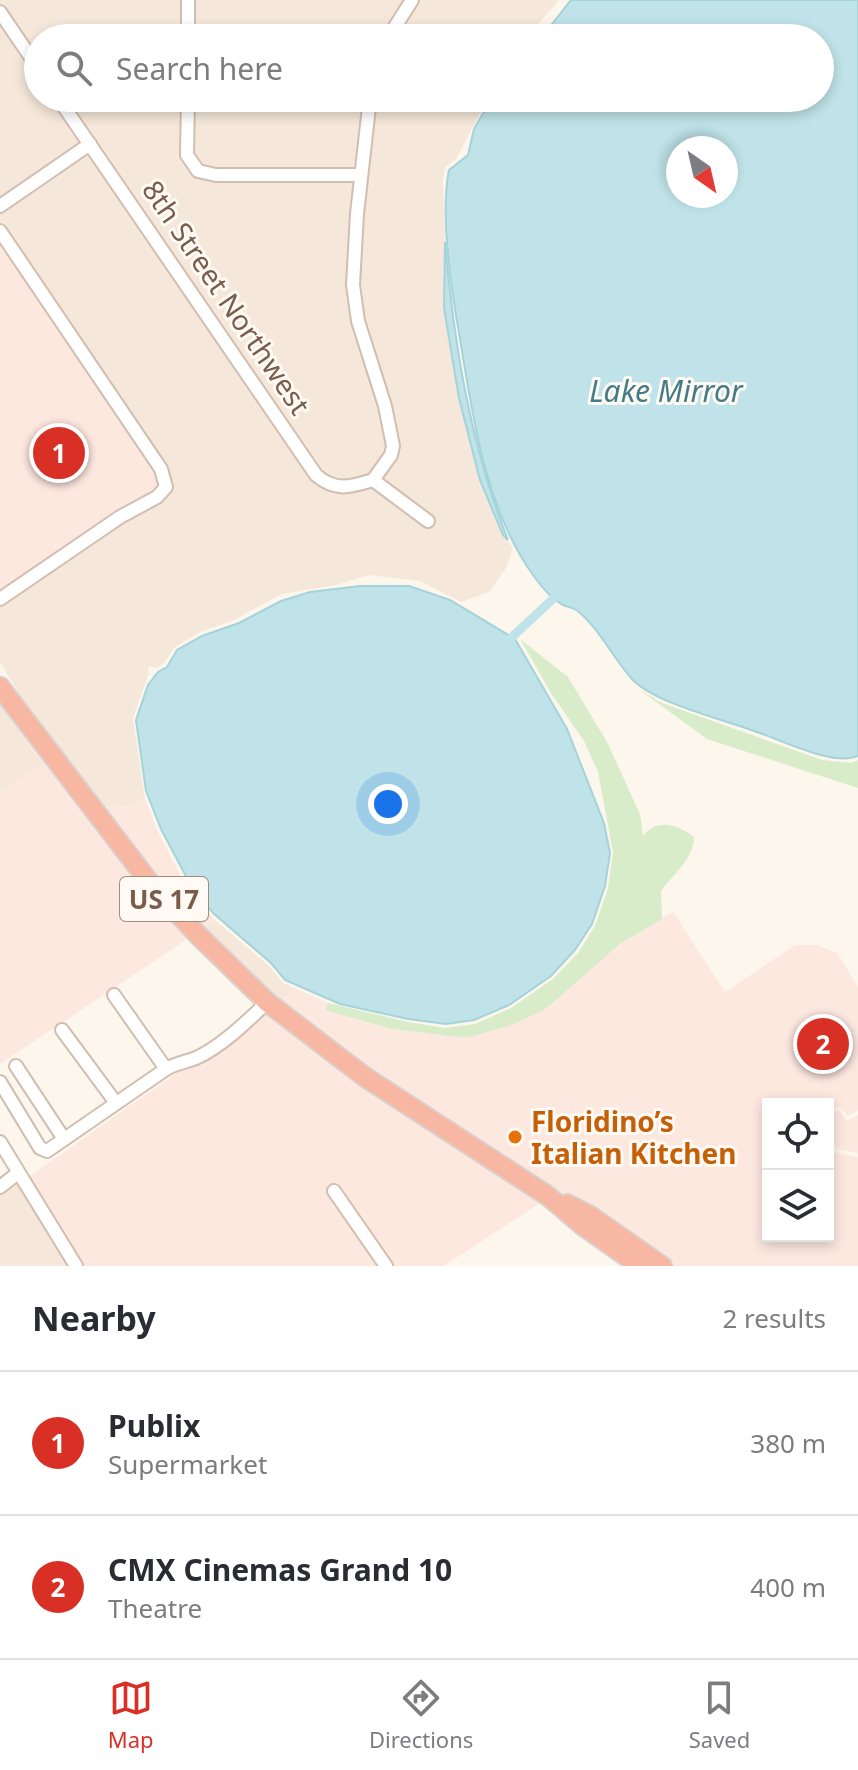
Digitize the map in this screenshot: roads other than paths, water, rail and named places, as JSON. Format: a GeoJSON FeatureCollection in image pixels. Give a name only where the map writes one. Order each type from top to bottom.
{"type":"FeatureCollection","features":[{"type":"Feature","properties":{"kind":"highway","name":"US 17"},"geometry":{"type":"LineString","coordinates":[[0,687],[153,887],[214,952],[267,1002],[365,1077],[548,1196],[582,1225],[640,1266]]}},
{"type":"Feature","properties":{"kind":"highway","name":"US 17"},"geometry":{"type":"LineString","coordinates":[[548,1196],[589,1215],[662,1266]]}},
{"type":"Feature","properties":{"kind":"street"},"geometry":{"type":"LineString","coordinates":[[188,0],[188,24]]}},
{"type":"Feature","properties":{"kind":"street"},"geometry":{"type":"LineString","coordinates":[[397,24],[412,0]]}},
{"type":"Feature","properties":{"kind":"street"},"geometry":{"type":"LineString","coordinates":[[0,12],[24,47]]}},
{"type":"Feature","properties":{"kind":"street","name":"8th Street Northwest"},"geometry":{"type":"LineString","coordinates":[[68,112],[316,475],[334,486],[347,489],[373,480]]}},
{"type":"Feature","properties":{"kind":"street"},"geometry":{"type":"LineString","coordinates":[[188,112],[187,155],[198,171],[216,175],[361,175]]}},
{"type":"Feature","properties":{"kind":"street"},"geometry":{"type":"LineString","coordinates":[[368,112],[353,285],[358,321],[391,431],[393,453],[373,480],[428,521]]}},
{"type":"Feature","properties":{"kind":"street"},"geometry":{"type":"LineString","coordinates":[[0,206],[90,144]]}},
{"type":"Feature","properties":{"kind":"street"},"geometry":{"type":"LineString","coordinates":[[0,231],[161,469],[166,487],[157,497],[120,517],[0,599]]}},
{"type":"Feature","properties":{"kind":"street"},"geometry":{"type":"LineString","coordinates":[[114,995],[166,1069]]}},
{"type":"Feature","properties":{"kind":"street"},"geometry":{"type":"LineString","coordinates":[[0,1082],[40,1148],[47,1151],[166,1069],[197,1057],[245,1024],[267,1002]]}},
{"type":"Feature","properties":{"kind":"street"},"geometry":{"type":"LineString","coordinates":[[62,1030],[116,1103]]}},
{"type":"Feature","properties":{"kind":"street"},"geometry":{"type":"LineString","coordinates":[[16,1066],[64,1139]]}},
{"type":"Feature","properties":{"kind":"street"},"geometry":{"type":"LineString","coordinates":[[0,1142],[76,1266]]}},
{"type":"Feature","properties":{"kind":"street"},"geometry":{"type":"LineString","coordinates":[[0,1187],[18,1173]]}},
{"type":"Feature","properties":{"kind":"street"},"geometry":{"type":"LineString","coordinates":[[334,1191],[386,1266]]}},
{"type":"Feature","properties":{"kind":"water","name":"Lake Mirror"},"geometry":{"type":"Polygon","coordinates":[[[571,0],[858,0],[858,756],[835,758],[806,751],[656,696],[632,679],[587,619],[551,596],[533,575],[503,521],[483,462],[457,321],[446,231],[447,188],[449,170],[468,155],[474,129],[484,112],[834,112],[834,24],[552,24],[571,0]]]}},
{"type":"Feature","properties":{"kind":"water"},"geometry":{"type":"Polygon","coordinates":[[[445,242],[453,318],[466,393],[483,467],[508,540],[503,535],[480,480],[459,398],[444,308],[445,242]]]}},
{"type":"Feature","properties":{"kind":"water"},"geometry":{"type":"Polygon","coordinates":[[[360,586],[409,586],[450,600],[515,639],[567,729],[604,823],[610,853],[605,886],[592,924],[575,950],[551,976],[509,1005],[474,1020],[446,1024],[408,1019],[340,1004],[285,980],[271,963],[213,913],[190,884],[161,829],[146,791],[136,720],[148,685],[158,672],[167,667],[177,650],[281,601],[310,592],[360,586]]]}},
{"type":"Feature","properties":{"kind":"waterway"},"geometry":{"type":"LineString","coordinates":[[512,637],[554,598]]}},
{"type":"Feature","properties":{"kind":"place","name":"Publix"},"geometry":{"type":"Point","coordinates":[59,453]}},
{"type":"Feature","properties":{"kind":"place","name":"CMX Cinemas Grand 10"},"geometry":{"type":"Point","coordinates":[823,1044]}},
{"type":"Feature","properties":{"kind":"place","name":"Floridino’s Italian Kitchen"},"geometry":{"type":"Point","coordinates":[515,1137]}}]}
